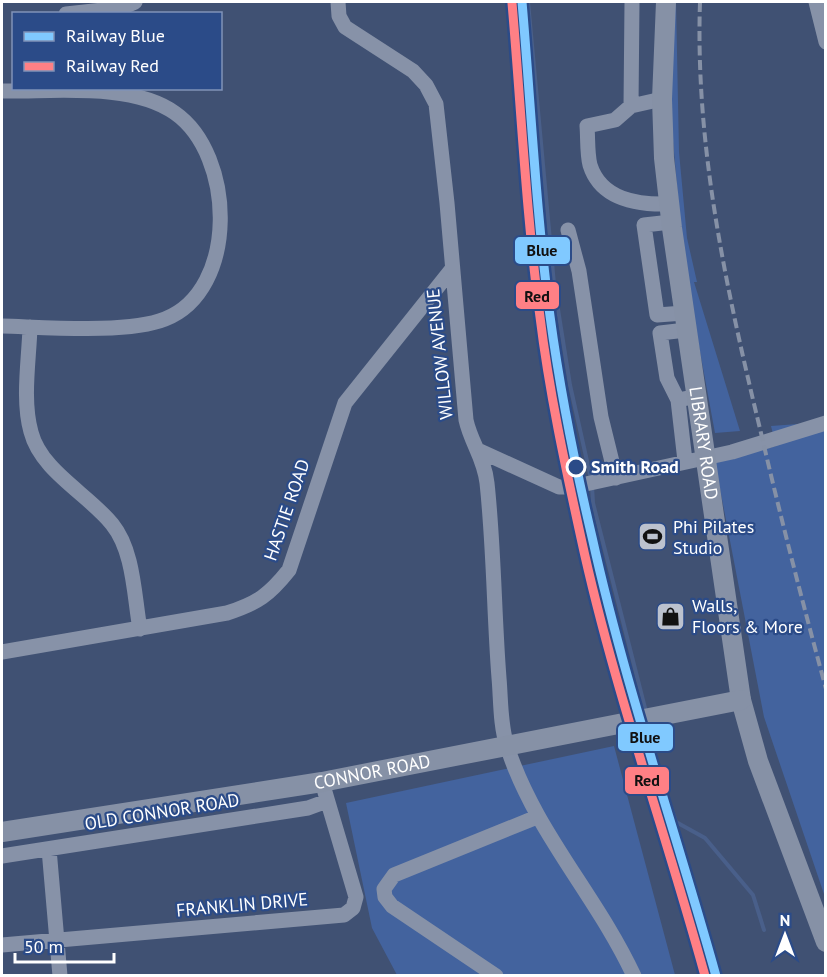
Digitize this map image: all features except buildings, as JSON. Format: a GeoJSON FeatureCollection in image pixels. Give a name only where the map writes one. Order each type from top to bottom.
{"type":"FeatureCollection","features":[{"type":"Feature","properties":{"kind":"main road","name":"LIBRARY ROAD"},"geometry":{"type":"LineString","coordinates":[[666,2],[662,99],[670,213],[685,321],[687,398],[705,457],[741,700],[758,761],[825,942]]}},
{"type":"Feature","properties":{"kind":"main road","name":"CONNOR ROAD"},"geometry":{"type":"LineString","coordinates":[[2,832],[325,791],[507,745],[741,700]]}},
{"type":"Feature","properties":{"kind":"street"},"geometry":{"type":"LineString","coordinates":[[84,12],[121,8],[135,2]]}},
{"type":"Feature","properties":{"kind":"street","name":"WILLOW AVENUE"},"geometry":{"type":"LineString","coordinates":[[338,2],[339,16],[345,27],[413,71],[426,85],[436,104],[465,420],[480,451],[487,485],[497,654],[507,745],[537,817],[564,863],[617,940],[634,975]]}},
{"type":"Feature","properties":{"kind":"street"},"geometry":{"type":"LineString","coordinates":[[631,106],[632,2]]}},
{"type":"Feature","properties":{"kind":"street"},"geometry":{"type":"LineString","coordinates":[[816,2],[825,42]]}},
{"type":"Feature","properties":{"kind":"street"},"geometry":{"type":"LineString","coordinates":[[2,91],[54,90],[118,93],[148,99],[175,112],[194,129],[213,163],[218,185],[218,245],[212,268],[201,289],[186,307],[166,319],[144,326],[2,326]]}},
{"type":"Feature","properties":{"kind":"street"},"geometry":{"type":"LineString","coordinates":[[662,99],[631,106],[615,120],[586,126],[591,166],[608,192],[670,213]]}},
{"type":"Feature","properties":{"kind":"street"},"geometry":{"type":"LineString","coordinates":[[670,213],[644,225],[667,378],[687,398],[685,461]]}},
{"type":"Feature","properties":{"kind":"street"},"geometry":{"type":"LineString","coordinates":[[568,230],[579,271],[601,417],[616,478]]}},
{"type":"Feature","properties":{"kind":"street","name":"HASTIE ROAD"},"geometry":{"type":"LineString","coordinates":[[2,652],[227,613],[255,604],[273,590],[289,570],[345,403],[452,269]]}},
{"type":"Feature","properties":{"kind":"street"},"geometry":{"type":"LineString","coordinates":[[657,315],[685,321]]}},
{"type":"Feature","properties":{"kind":"street"},"geometry":{"type":"LineString","coordinates":[[660,333],[685,321]]}},
{"type":"Feature","properties":{"kind":"street"},"geometry":{"type":"LineString","coordinates":[[30,327],[27,412],[31,433],[37,447],[51,465],[113,524],[125,545],[140,629]]}},
{"type":"Feature","properties":{"kind":"street"},"geometry":{"type":"LineString","coordinates":[[480,451],[559,487],[594,484],[685,461],[732,452],[825,423]]}},
{"type":"Feature","properties":{"kind":"street","name":"OLD CONNOR ROAD"},"geometry":{"type":"LineString","coordinates":[[2,856],[308,808],[325,791]]}},
{"type":"Feature","properties":{"kind":"street","name":"FRANKLIN DRIVE"},"geometry":{"type":"LineString","coordinates":[[2,945],[344,915],[353,908],[356,897],[325,791]]}},
{"type":"Feature","properties":{"kind":"street"},"geometry":{"type":"LineString","coordinates":[[496,975],[392,906],[385,897],[384,889],[394,876],[537,817]]}},
{"type":"Feature","properties":{"kind":"street"},"geometry":{"type":"LineString","coordinates":[[49,849],[60,975]]}},
{"type":"Feature","properties":{"kind":"shaded area"},"geometry":{"type":"Polygon","coordinates":[[[673,2],[676,2],[679,152],[687,238],[697,282],[694,282],[740,431],[715,433],[684,265],[671,118],[673,2]]]}},
{"type":"Feature","properties":{"kind":"shaded area"},"geometry":{"type":"Polygon","coordinates":[[[825,422],[825,897],[764,717],[715,463],[776,446],[771,426],[825,422]]]}},
{"type":"Feature","properties":{"kind":"shaded area"},"geometry":{"type":"Polygon","coordinates":[[[614,746],[675,975],[397,975],[372,928],[346,803],[614,746]]]}},
{"type":"Feature","properties":{"kind":"waterway"},"geometry":{"type":"LineString","coordinates":[[528,2],[554,284],[570,385],[591,479]]}},
{"type":"Feature","properties":{"kind":"waterway"},"geometry":{"type":"LineString","coordinates":[[592,486],[593,503],[646,712]]}},
{"type":"Feature","properties":{"kind":"waterway"},"geometry":{"type":"LineString","coordinates":[[649,725],[659,772],[676,822],[705,838],[753,895],[764,930]]}},
{"type":"Feature","properties":{"kind":"railway"},"geometry":{"type":"LineString","coordinates":[[700,2],[703,111],[708,165],[725,273],[776,497],[826,689]]}},
{"type":"Feature","properties":{"kind":"rail line","name":"Blue"},"geometry":{"type":"LineString","coordinates":[[522,2],[545,277],[558,372],[574,455],[605,593],[635,703],[716,976]]}},
{"type":"Feature","properties":{"kind":"rail line","name":"Red"},"geometry":{"type":"LineString","coordinates":[[512,3],[535,278],[558,428],[581,538],[608,648],[705,976]]}},
{"type":"Feature","properties":{"kind":"place","name":"Smith Road"},"geometry":{"type":"Point","coordinates":[576,467]}},
{"type":"Feature","properties":{"kind":"place","name":"Phi Pilates Studio"},"geometry":{"type":"Point","coordinates":[652,537]}},
{"type":"Feature","properties":{"kind":"place","name":"Walls, Floors & More"},"geometry":{"type":"Point","coordinates":[671,616]}}]}
